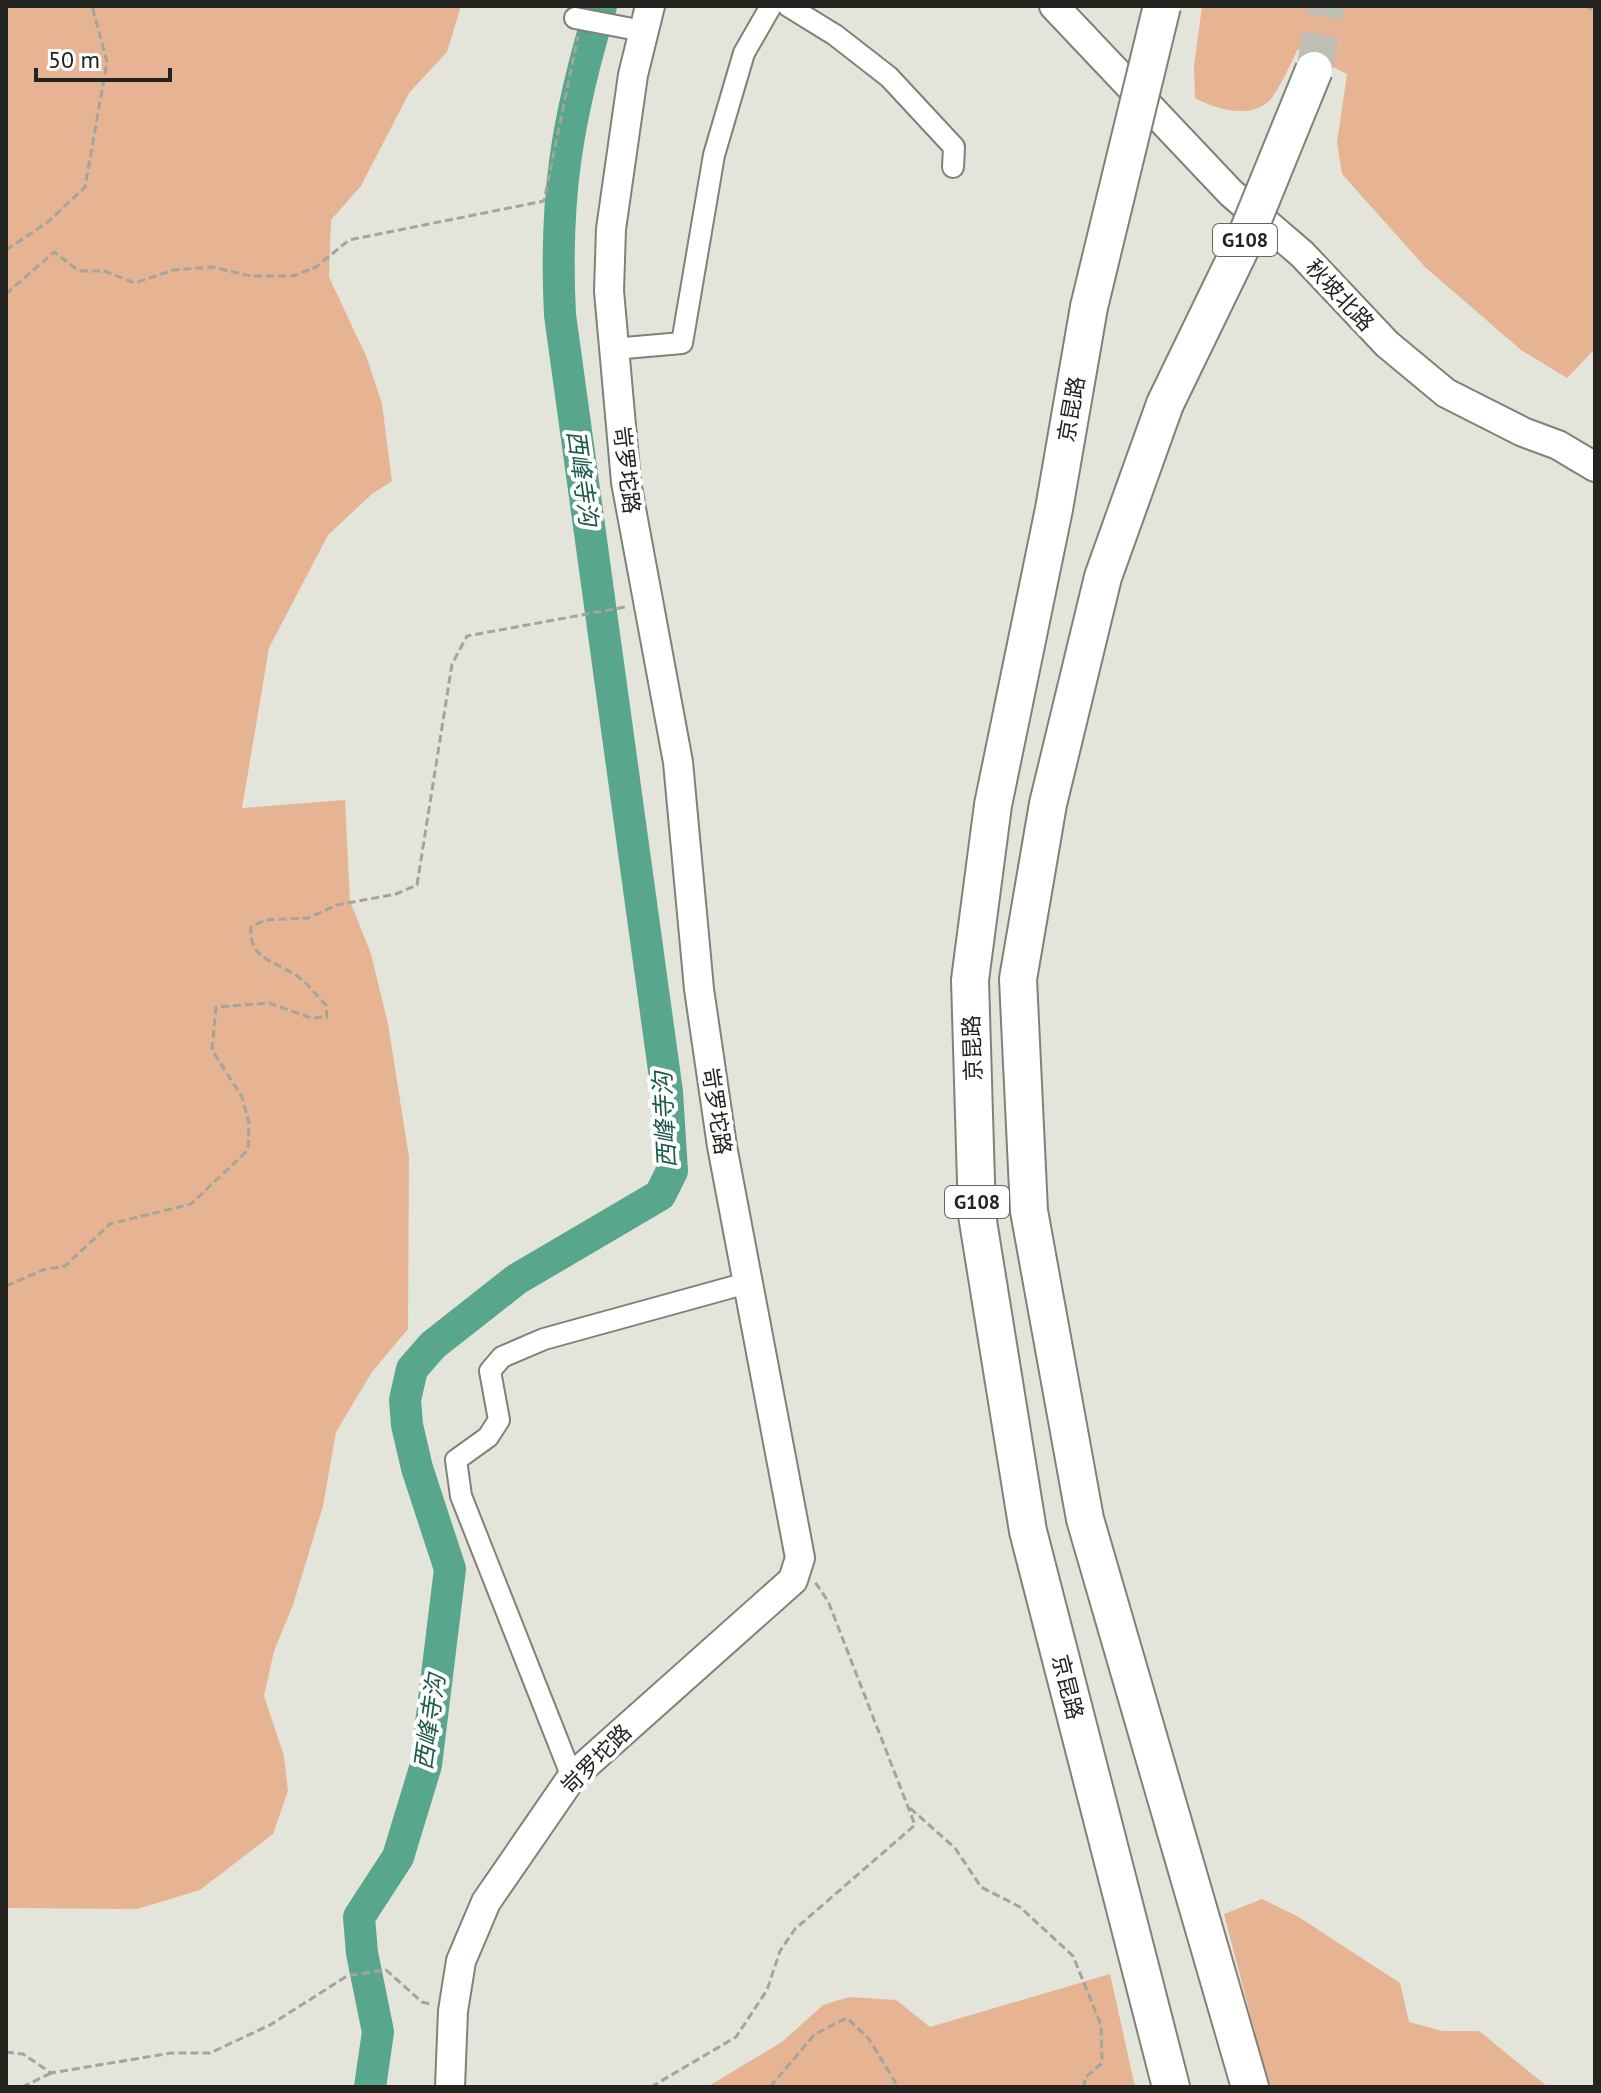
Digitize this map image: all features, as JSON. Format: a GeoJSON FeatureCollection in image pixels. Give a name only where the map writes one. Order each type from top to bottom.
{"type":"FeatureCollection","features":[{"type":"Feature","properties":{"kind":"highway","name":"京昆路"},"geometry":{"type":"LineString","coordinates":[[1162,6],[1151,64],[1089,307],[1054,509],[993,805],[970,980],[977,1215],[1028,1531],[1171,2087]]}},
{"type":"Feature","properties":{"kind":"highway","name":"G108"},"geometry":{"type":"LineString","coordinates":[[1250,2087],[1085,1519],[1029,1211],[1018,979],[1048,804],[1103,577],[1165,404],[1245,239],[1314,70]]}},
{"type":"Feature","properties":{"kind":"street"},"geometry":{"type":"LineString","coordinates":[[613,349],[682,343],[714,155],[744,53],[771,6]]}},
{"type":"Feature","properties":{"kind":"street"},"geometry":{"type":"LineString","coordinates":[[788,6],[835,35],[889,77],[954,147],[953,167]]}},
{"type":"Feature","properties":{"kind":"street","name":"秋坡北路"},"geometry":{"type":"LineString","coordinates":[[1054,6],[1231,193],[1302,254],[1398,353],[1446,393],[1523,432],[1558,445],[1595,467]]}},
{"type":"Feature","properties":{"kind":"street"},"geometry":{"type":"LineString","coordinates":[[580,18],[610,23],[647,18]]}},
{"type":"Feature","properties":{"kind":"street","name":"岢罗坨路"},"geometry":{"type":"LineString","coordinates":[[450,2087],[453,2011],[461,1961],[486,1902],[572,1777],[793,1580],[800,1558],[747,1283],[699,989],[678,762],[626,482],[609,291],[611,229],[633,75],[647,18]]}},
{"type":"Feature","properties":{"kind":"street"},"geometry":{"type":"LineString","coordinates":[[572,1777],[461,1496],[456,1460],[488,1437],[499,1420],[490,1371],[502,1357],[544,1339],[747,1283]]}},
{"type":"Feature","properties":{"kind":"path"},"geometry":{"type":"LineString","coordinates":[[6,250],[48,222],[85,187],[107,62],[92,6]]}},
{"type":"Feature","properties":{"kind":"path"},"geometry":{"type":"LineString","coordinates":[[1585,6],[1595,10]]}},
{"type":"Feature","properties":{"kind":"path"},"geometry":{"type":"LineString","coordinates":[[6,294],[54,252],[79,271],[104,271],[135,283],[173,270],[212,267],[251,276],[293,276],[316,267],[349,240],[544,201],[580,18]]}},
{"type":"Feature","properties":{"kind":"path"},"geometry":{"type":"LineString","coordinates":[[6,1286],[43,1270],[65,1266],[110,1224],[191,1204],[248,1150],[249,1123],[242,1097],[212,1050],[216,1007],[269,1003],[311,1018],[327,1017],[326,1005],[297,975],[258,956],[250,940],[251,927],[265,920],[308,918],[337,905],[396,894],[417,885],[452,664],[467,636],[631,607]]}},
{"type":"Feature","properties":{"kind":"path"},"geometry":{"type":"LineString","coordinates":[[651,2087],[736,2037],[767,1990],[780,1951],[795,1929],[915,1825],[828,1601],[800,1558]]}},
{"type":"Feature","properties":{"kind":"path"},"geometry":{"type":"LineString","coordinates":[[907,1806],[955,1848],[981,1887],[1020,1907],[1073,1956],[1101,2025],[1102,2063],[1086,2077],[1083,2087]]}},
{"type":"Feature","properties":{"kind":"path"},"geometry":{"type":"LineString","coordinates":[[22,2087],[51,2073],[171,2053],[210,2053],[270,2025],[347,1976],[386,1970],[422,2002],[453,2011]]}},
{"type":"Feature","properties":{"kind":"path"},"geometry":{"type":"LineString","coordinates":[[770,2087],[815,2034],[847,2018],[869,2039],[898,2087]]}},
{"type":"Feature","properties":{"kind":"path"},"geometry":{"type":"LineString","coordinates":[[6,2052],[23,2054],[51,2073]]}},
{"type":"Feature","properties":{"kind":"shaded area"},"geometry":{"type":"Polygon","coordinates":[[[6,6],[461,6],[447,52],[409,93],[361,186],[331,220],[329,277],[367,358],[382,404],[392,481],[372,494],[328,535],[269,648],[242,808],[345,800],[350,901],[371,954],[388,1024],[409,1157],[408,1329],[372,1372],[336,1432],[323,1506],[293,1605],[274,1651],[264,1696],[284,1756],[288,1791],[273,1834],[200,1890],[137,1909],[6,1908],[6,6]]]}},
{"type":"Feature","properties":{"kind":"shaded area"},"geometry":{"type":"Polygon","coordinates":[[[1202,6],[1595,6],[1595,349],[1567,378],[1521,350],[1425,267],[1342,174],[1337,142],[1347,74],[1298,49],[1273,96],[1257,109],[1224,109],[1195,98],[1194,66],[1202,6]]]}},
{"type":"Feature","properties":{"kind":"shaded area"},"geometry":{"type":"Polygon","coordinates":[[[1262,1899],[1297,1916],[1400,1983],[1409,2022],[1442,2031],[1479,2031],[1548,2087],[1269,2087],[1224,1914],[1262,1899]]]}},
{"type":"Feature","properties":{"kind":"shaded area"},"geometry":{"type":"Polygon","coordinates":[[[1110,1974],[1135,2087],[707,2087],[782,2042],[823,2005],[849,1997],[896,2000],[930,2027],[1110,1974]]]}},
{"type":"Feature","properties":{"kind":"waterway","name":"西峰寺沟"},"geometry":{"type":"LineString","coordinates":[[370,2087],[378,2032],[362,1953],[359,1917],[398,1857],[426,1765],[450,1569],[417,1468],[407,1425],[405,1400],[412,1369],[433,1345],[517,1279],[660,1195],[672,1171],[667,1092],[560,315],[561,195],[579,85],[601,6]]}},
{"type":"Feature","properties":{"kind":"tunnel"},"geometry":{"type":"LineString","coordinates":[[1314,70],[1326,6]]}}]}
